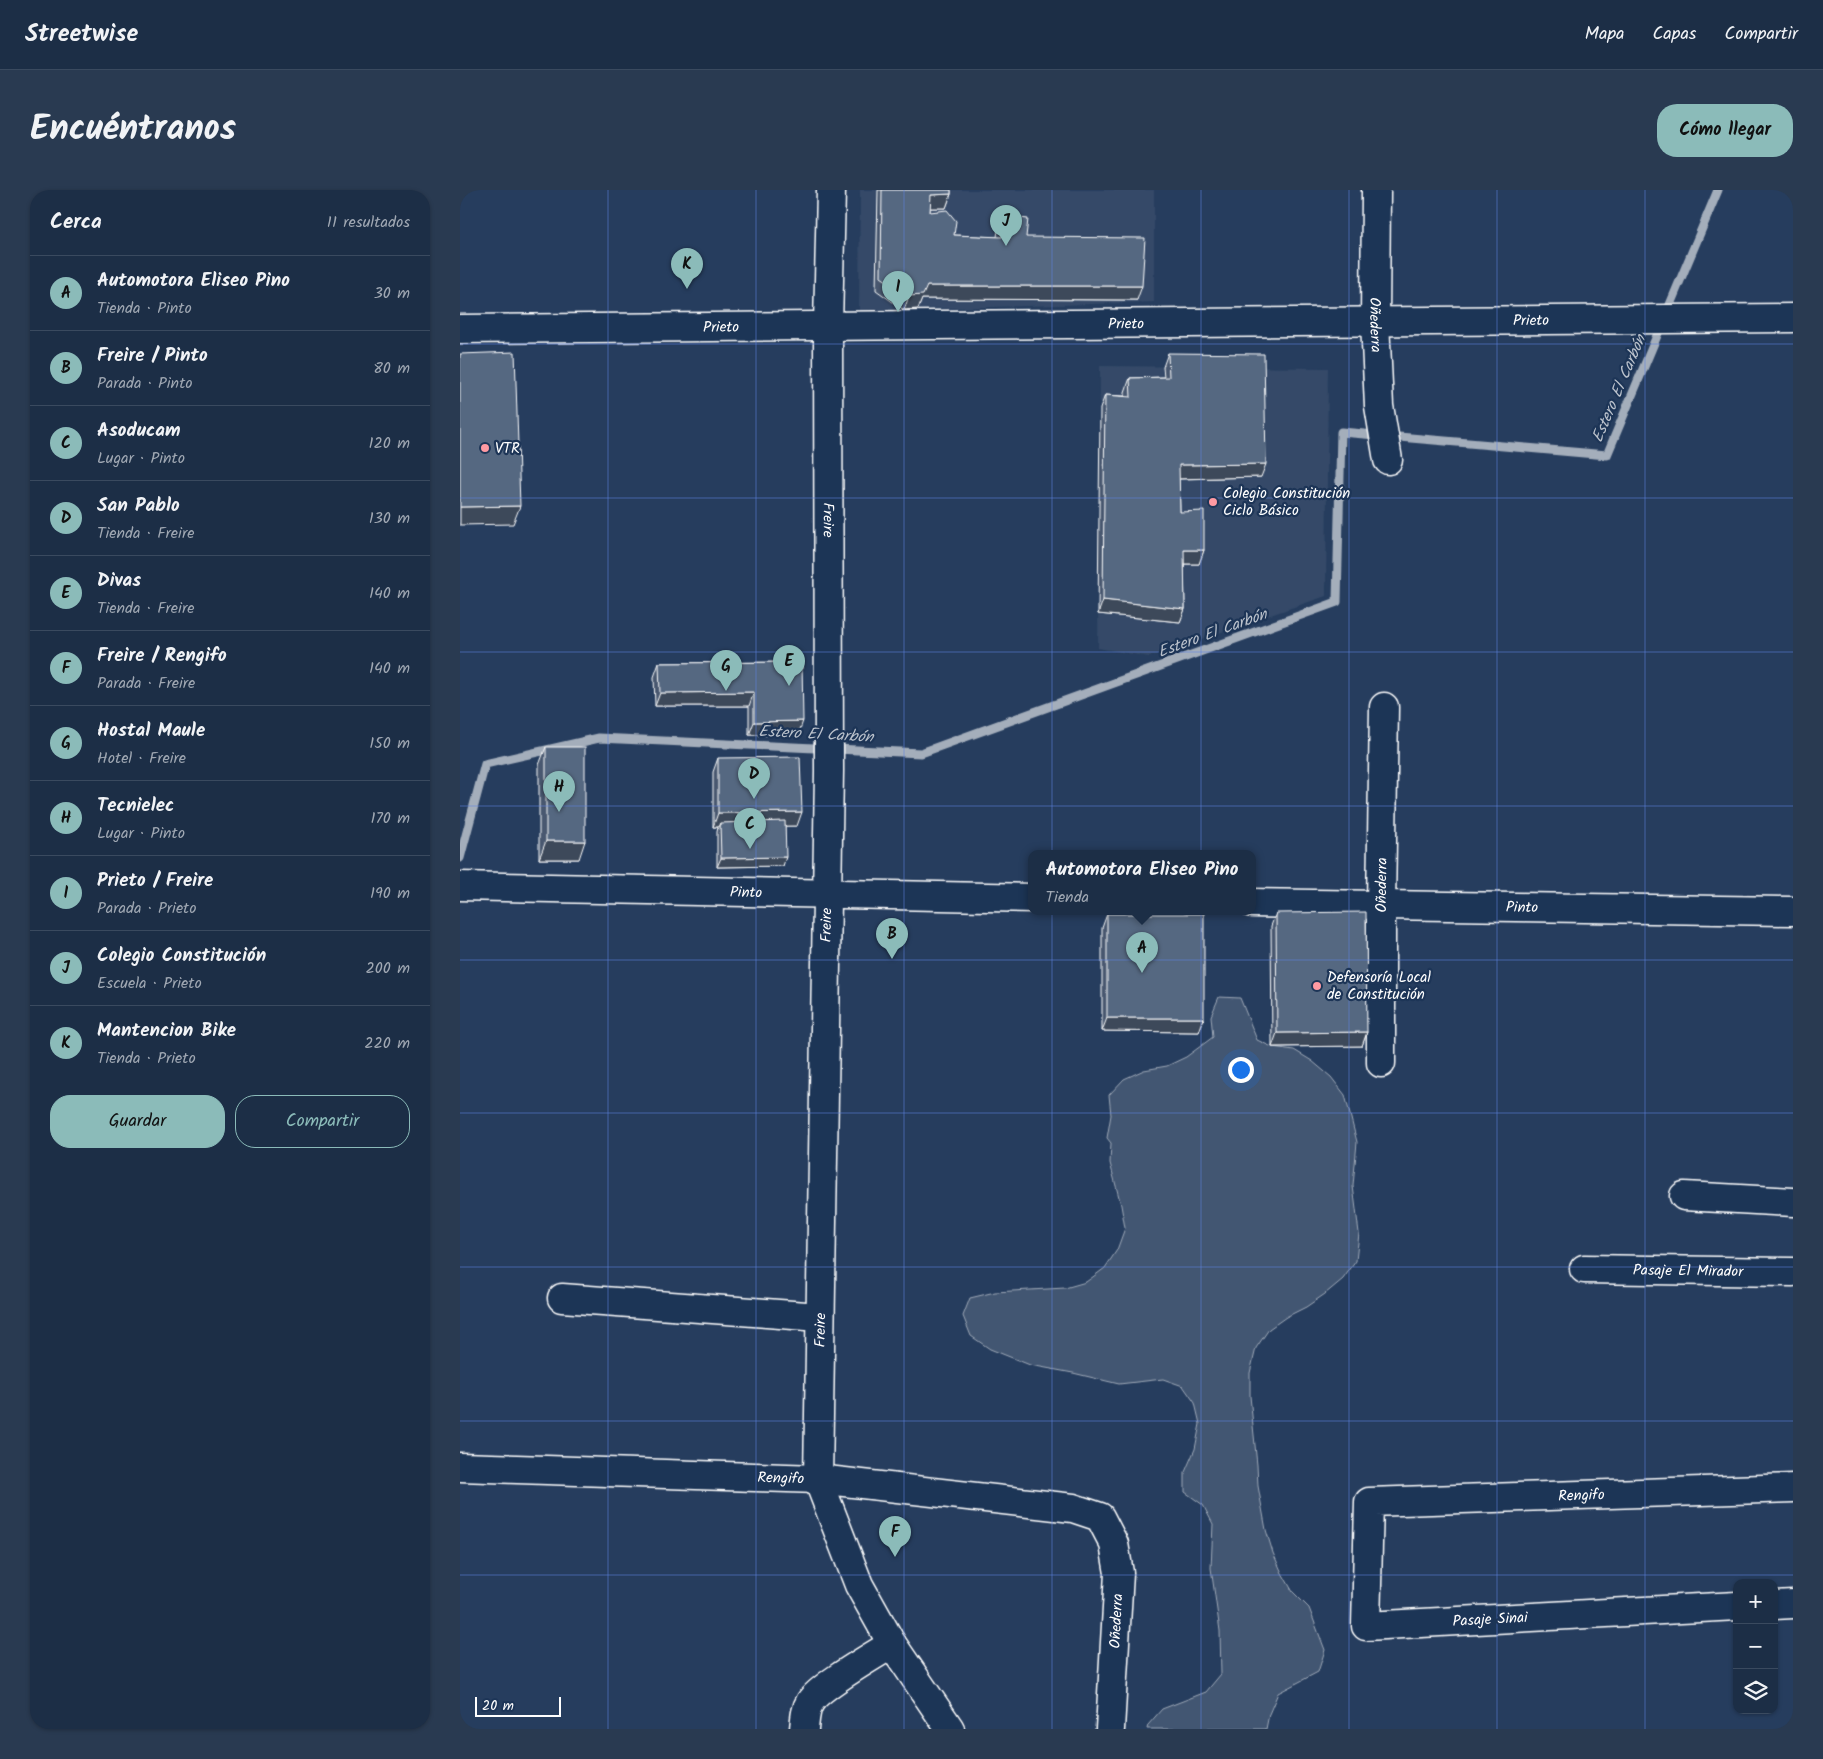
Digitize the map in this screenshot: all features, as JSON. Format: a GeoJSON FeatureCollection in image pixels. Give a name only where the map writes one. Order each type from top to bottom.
{"type":"FeatureCollection","features":[{"type":"Feature","properties":{"kind":"street","name":"Freire"},"geometry":{"type":"LineString","coordinates":[[831,190],[828,326],[829,771],[818,1479],[859,1586],[892,1644],[950,1729]]}},
{"type":"Feature","properties":{"kind":"street","name":"Oñederra"},"geometry":{"type":"LineString","coordinates":[[1376,190],[1375,322],[1379,406],[1388,460]]}},
{"type":"Feature","properties":{"kind":"street","name":"Prieto"},"geometry":{"type":"LineString","coordinates":[[460,330],[1631,321],[1793,318]]}},
{"type":"Feature","properties":{"kind":"street","name":"Oñederra"},"geometry":{"type":"LineString","coordinates":[[1381,1063],[1380,906],[1384,707]]}},
{"type":"Feature","properties":{"kind":"street","name":"Pinto"},"geometry":{"type":"LineString","coordinates":[[466,886],[1028,898]]}},
{"type":"Feature","properties":{"kind":"street","name":"Pinto"},"geometry":{"type":"LineString","coordinates":[[1256,903],[1793,911]]}},
{"type":"Feature","properties":{"kind":"street"},"geometry":{"type":"LineString","coordinates":[[1684,1196],[1793,1202]]}},
{"type":"Feature","properties":{"kind":"street","name":"Pasaje El Mirador"},"geometry":{"type":"LineString","coordinates":[[1584,1269],[1793,1272]]}},
{"type":"Feature","properties":{"kind":"street"},"geometry":{"type":"LineString","coordinates":[[562,1298],[820,1317]]}},
{"type":"Feature","properties":{"kind":"street","name":"Rengifo"},"geometry":{"type":"LineString","coordinates":[[460,1467],[818,1479],[1073,1508],[1100,1517]]}},
{"type":"Feature","properties":{"kind":"street","name":"Rengifo"},"geometry":{"type":"LineString","coordinates":[[1369,1502],[1793,1488]]}},
{"type":"Feature","properties":{"kind":"street","name":"Pasaje Sinai"},"geometry":{"type":"LineString","coordinates":[[1369,1502],[1366,1626],[1733,1606]]}},
{"type":"Feature","properties":{"kind":"street","name":"Oñederra"},"geometry":{"type":"LineString","coordinates":[[1100,1517],[1114,1544],[1119,1573],[1110,1729]]}},
{"type":"Feature","properties":{"kind":"street"},"geometry":{"type":"LineString","coordinates":[[1778,1604],[1793,1604]]}},
{"type":"Feature","properties":{"kind":"street"},"geometry":{"type":"LineString","coordinates":[[804,1729],[809,1703],[821,1690],[892,1644]]}},
{"type":"Feature","properties":{"kind":"shaded area"},"geometry":{"type":"Polygon","coordinates":[[[860,190],[1154,190],[1154,302],[859,311],[860,190]]]}},
{"type":"Feature","properties":{"kind":"shaded area","name":"Colegio Constitución Ciclo Básico"},"geometry":{"type":"Polygon","coordinates":[[[1100,366],[1328,368],[1326,596],[1149,657],[1098,648],[1100,366]]]}},
{"type":"Feature","properties":{"kind":"shaded area"},"geometry":{"type":"Polygon","coordinates":[[[1219,997],[1240,998],[1257,1040],[1272,1047],[1294,1050],[1312,1061],[1331,1077],[1345,1095],[1357,1142],[1353,1186],[1359,1233],[1356,1261],[1343,1279],[1325,1294],[1269,1329],[1256,1348],[1250,1373],[1250,1396],[1258,1486],[1266,1530],[1282,1573],[1293,1592],[1309,1608],[1325,1650],[1318,1672],[1278,1693],[1269,1714],[1266,1729],[1147,1729],[1148,1725],[1162,1709],[1206,1692],[1221,1674],[1220,1631],[1211,1568],[1213,1524],[1203,1505],[1185,1492],[1185,1472],[1195,1449],[1200,1424],[1195,1403],[1183,1386],[1163,1379],[1119,1384],[1030,1365],[990,1349],[971,1336],[963,1316],[970,1298],[995,1292],[1065,1288],[1086,1282],[1105,1268],[1117,1250],[1125,1228],[1110,1163],[1111,1143],[1107,1138],[1111,1115],[1109,1095],[1124,1079],[1144,1070],[1167,1066],[1186,1057],[1213,1037],[1211,1016],[1219,997]]]}},
{"type":"Feature","properties":{"kind":"building"},"geometry":{"type":"Polygon","coordinates":[[[882,190],[951,190],[951,194],[931,195],[930,212],[947,210],[956,221],[954,235],[1002,237],[1003,216],[1028,219],[1026,237],[1145,238],[1142,286],[927,286],[923,295],[909,296],[881,277],[882,190]]]}},
{"type":"Feature","properties":{"kind":"building","name":"VTR"},"geometry":{"type":"Polygon","coordinates":[[[515,352],[520,506],[460,507],[460,354],[515,352]]]}},
{"type":"Feature","properties":{"kind":"building"},"geometry":{"type":"Polygon","coordinates":[[[1168,353],[1264,354],[1266,464],[1179,465],[1180,512],[1204,511],[1204,550],[1184,550],[1185,609],[1103,600],[1105,395],[1131,397],[1130,378],[1169,377],[1168,353]]]}},
{"type":"Feature","properties":{"kind":"building"},"geometry":{"type":"Polygon","coordinates":[[[802,662],[803,721],[754,722],[754,692],[660,693],[659,663],[802,662]]]}},
{"type":"Feature","properties":{"kind":"building"},"geometry":{"type":"Polygon","coordinates":[[[546,747],[585,747],[585,841],[546,841],[546,747]]]}},
{"type":"Feature","properties":{"kind":"building"},"geometry":{"type":"Polygon","coordinates":[[[800,757],[802,812],[718,813],[718,758],[800,757]]]}},
{"type":"Feature","properties":{"kind":"building"},"geometry":{"type":"Polygon","coordinates":[[[785,821],[786,857],[721,858],[720,823],[785,821]]]}},
{"type":"Feature","properties":{"kind":"building","name":"Defensoría Local de Constitución"},"geometry":{"type":"Polygon","coordinates":[[[1366,912],[1367,1032],[1277,1033],[1276,913],[1366,912]]]}},
{"type":"Feature","properties":{"kind":"building"},"geometry":{"type":"Polygon","coordinates":[[[1107,915],[1204,915],[1204,1018],[1107,1018],[1107,915]]]}},
{"type":"Feature","properties":{"kind":"waterway","name":"Estero El Carbón"},"geometry":{"type":"LineString","coordinates":[[460,858],[485,764],[599,738],[921,753],[1337,602],[1341,432],[1607,455],[1718,190]]}},
{"type":"Feature","properties":{"kind":"place","name":"Colegio Constitución"},"geometry":{"type":"Point","coordinates":[1006,246]}},
{"type":"Feature","properties":{"kind":"place","name":"Mantencion Bike"},"geometry":{"type":"Point","coordinates":[687,289]}},
{"type":"Feature","properties":{"kind":"place","name":"Prieto / Freire"},"geometry":{"type":"Point","coordinates":[898,312]}},
{"type":"Feature","properties":{"kind":"place","name":"VTR"},"geometry":{"type":"Point","coordinates":[485,448]}},
{"type":"Feature","properties":{"kind":"place","name":"Colegio Constitución Ciclo Básico"},"geometry":{"type":"Point","coordinates":[1213,502]}},
{"type":"Feature","properties":{"kind":"place","name":"Divas"},"geometry":{"type":"Point","coordinates":[789,686]}},
{"type":"Feature","properties":{"kind":"place","name":"Hostal Maule"},"geometry":{"type":"Point","coordinates":[726,691]}},
{"type":"Feature","properties":{"kind":"place","name":"San Pablo"},"geometry":{"type":"Point","coordinates":[754,799]}},
{"type":"Feature","properties":{"kind":"place","name":"Tecnielec"},"geometry":{"type":"Point","coordinates":[559,812]}},
{"type":"Feature","properties":{"kind":"place","name":"Asoducam"},"geometry":{"type":"Point","coordinates":[750,849]}},
{"type":"Feature","properties":{"kind":"place","name":"Freire / Pinto"},"geometry":{"type":"Point","coordinates":[892,959]}},
{"type":"Feature","properties":{"kind":"place","name":"Automotora Eliseo Pino"},"geometry":{"type":"Point","coordinates":[1142,973]}},
{"type":"Feature","properties":{"kind":"place","name":"Defensoría Local de Constitución"},"geometry":{"type":"Point","coordinates":[1317,986]}},
{"type":"Feature","properties":{"kind":"place","name":"Freire / Rengifo"},"geometry":{"type":"Point","coordinates":[895,1557]}}]}
